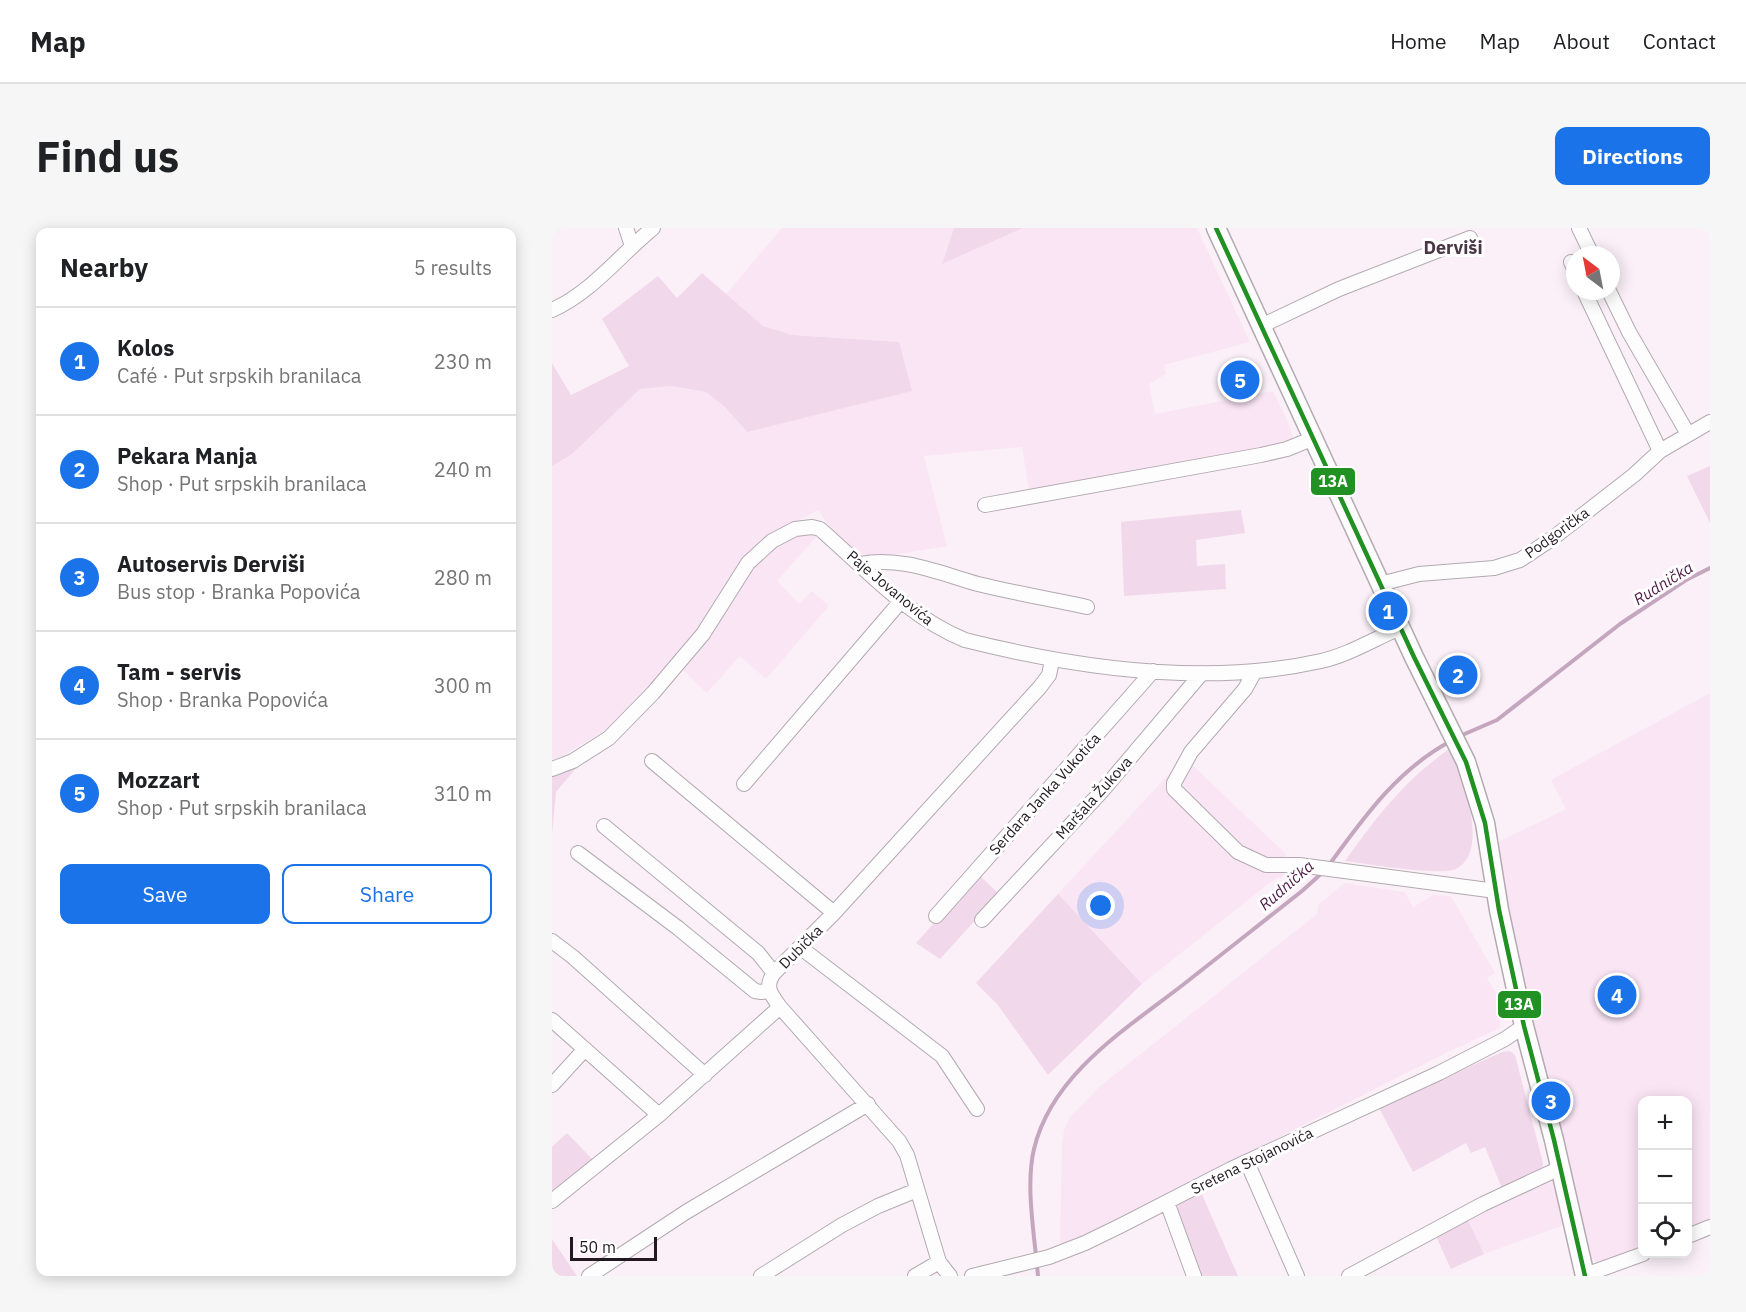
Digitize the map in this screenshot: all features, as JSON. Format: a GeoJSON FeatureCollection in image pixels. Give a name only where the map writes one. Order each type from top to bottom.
{"type":"FeatureCollection","features":[{"type":"Feature","properties":{"kind":"main road"},"geometry":{"type":"LineString","coordinates":[[1216,228],[1400,628],[1466,762],[1485,823],[1496,891],[1524,1026],[1585,1275]]}},
{"type":"Feature","properties":{"kind":"street"},"geometry":{"type":"LineString","coordinates":[[626,228],[632,246]]}},
{"type":"Feature","properties":{"kind":"street"},"geometry":{"type":"LineString","coordinates":[[552,310],[570,302],[653,228]]}},
{"type":"Feature","properties":{"kind":"street"},"geometry":{"type":"LineString","coordinates":[[1579,228],[1588,246]]}},
{"type":"Feature","properties":{"kind":"street"},"geometry":{"type":"LineString","coordinates":[[1261,326],[1339,289],[1470,238]]}},
{"type":"Feature","properties":{"kind":"street"},"geometry":{"type":"LineString","coordinates":[[1588,300],[1660,451]]}},
{"type":"Feature","properties":{"kind":"street"},"geometry":{"type":"LineString","coordinates":[[1613,300],[1629,332],[1688,434]]}},
{"type":"Feature","properties":{"kind":"street","name":"Podgorička"},"geometry":{"type":"LineString","coordinates":[[1380,584],[1419,574],[1494,568],[1520,560],[1553,538],[1634,475],[1660,451],[1710,423]]}},
{"type":"Feature","properties":{"kind":"street"},"geometry":{"type":"LineString","coordinates":[[985,505],[1261,455],[1287,449],[1314,438]]}},
{"type":"Feature","properties":{"kind":"street","name":"Paje Jovanovića"},"geometry":{"type":"LineString","coordinates":[[552,768],[573,761],[609,738],[653,693],[702,634],[748,563],[772,541],[802,527],[820,529],[901,601],[938,628],[964,640],[1052,661],[1153,671],[1202,673],[1255,670],[1322,661],[1348,652],[1400,628]]}},
{"type":"Feature","properties":{"kind":"street"},"geometry":{"type":"LineString","coordinates":[[860,564],[875,561],[905,563],[980,584],[1087,607]]}},
{"type":"Feature","properties":{"kind":"street"},"geometry":{"type":"LineString","coordinates":[[744,784],[901,601]]}},
{"type":"Feature","properties":{"kind":"street","name":"Dubička"},"geometry":{"type":"LineString","coordinates":[[769,991],[769,981],[774,973],[834,913],[1040,687],[1049,675],[1052,661]]}},
{"type":"Feature","properties":{"kind":"street"},"geometry":{"type":"LineString","coordinates":[[1255,670],[1245,688],[1191,752],[1174,783],[1174,789],[1238,852],[1266,865],[1299,865],[1496,891]]}},
{"type":"Feature","properties":{"kind":"street","name":"Serdara Janka Vukotića"},"geometry":{"type":"LineString","coordinates":[[936,916],[1153,671]]}},
{"type":"Feature","properties":{"kind":"street","name":"Maršala Žukova"},"geometry":{"type":"LineString","coordinates":[[982,920],[1102,791],[1202,673]]}},
{"type":"Feature","properties":{"kind":"street"},"geometry":{"type":"LineString","coordinates":[[652,761],[834,913]]}},
{"type":"Feature","properties":{"kind":"street"},"geometry":{"type":"LineString","coordinates":[[604,826],[758,953],[774,973]]}},
{"type":"Feature","properties":{"kind":"street"},"geometry":{"type":"LineString","coordinates":[[578,853],[678,928],[755,991],[769,991],[780,1007],[899,1141],[907,1155],[939,1262],[950,1276]]}},
{"type":"Feature","properties":{"kind":"street"},"geometry":{"type":"LineString","coordinates":[[552,941],[705,1075]]}},
{"type":"Feature","properties":{"kind":"street"},"geometry":{"type":"LineString","coordinates":[[801,948],[942,1056],[977,1109]]}},
{"type":"Feature","properties":{"kind":"street"},"geometry":{"type":"LineString","coordinates":[[552,1201],[659,1115],[780,1007]]}},
{"type":"Feature","properties":{"kind":"street"},"geometry":{"type":"LineString","coordinates":[[552,1021],[659,1115]]}},
{"type":"Feature","properties":{"kind":"street","name":"Sretena Stojanovića"},"geometry":{"type":"LineString","coordinates":[[972,1276],[1048,1257],[1122,1225],[1247,1162],[1439,1072],[1505,1039],[1524,1026]]}},
{"type":"Feature","properties":{"kind":"street"},"geometry":{"type":"LineString","coordinates":[[552,1085],[585,1048]]}},
{"type":"Feature","properties":{"kind":"street"},"geometry":{"type":"LineString","coordinates":[[589,1276],[686,1212],[868,1104]]}},
{"type":"Feature","properties":{"kind":"street"},"geometry":{"type":"LineString","coordinates":[[1247,1162],[1297,1276]]}},
{"type":"Feature","properties":{"kind":"street"},"geometry":{"type":"LineString","coordinates":[[1349,1276],[1483,1204],[1560,1168]]}},
{"type":"Feature","properties":{"kind":"street"},"geometry":{"type":"LineString","coordinates":[[760,1276],[842,1225],[878,1206],[917,1190]]}},
{"type":"Feature","properties":{"kind":"street"},"geometry":{"type":"LineString","coordinates":[[1167,1202],[1194,1276]]}},
{"type":"Feature","properties":{"kind":"street"},"geometry":{"type":"LineString","coordinates":[[1692,1234],[1710,1227]]}},
{"type":"Feature","properties":{"kind":"street"},"geometry":{"type":"LineString","coordinates":[[1585,1275],[1638,1256]]}},
{"type":"Feature","properties":{"kind":"street"},"geometry":{"type":"LineString","coordinates":[[915,1276],[939,1262]]}},
{"type":"Feature","properties":{"kind":"shaded area"},"geometry":{"type":"Polygon","coordinates":[[[782,228],[954,228],[942,264],[1023,228],[1197,228],[1250,342],[1164,365],[1166,374],[1149,384],[1155,414],[1273,391],[1294,440],[1278,447],[1029,491],[1022,447],[924,456],[947,546],[861,560],[829,526],[818,510],[792,524],[720,600],[672,662],[604,731],[562,756],[552,759],[552,466],[571,455],[640,389],[671,386],[706,392],[725,407],[747,432],[899,342],[792,335],[763,326],[726,294],[782,228]]]}},
{"type":"Feature","properties":{"kind":"shaded area"},"geometry":{"type":"Polygon","coordinates":[[[954,228],[1023,228],[942,264],[954,228]]]}},
{"type":"Feature","properties":{"kind":"shaded area"},"geometry":{"type":"Polygon","coordinates":[[[702,273],[763,326],[792,335],[899,342],[912,391],[747,432],[725,407],[706,392],[671,386],[640,389],[571,455],[552,466],[552,363],[571,395],[629,366],[602,319],[658,276],[677,298],[702,273]]]}},
{"type":"Feature","properties":{"kind":"shaded area"},"geometry":{"type":"Polygon","coordinates":[[[1710,466],[1710,523],[1687,476],[1710,466]]]}},
{"type":"Feature","properties":{"kind":"shaded area"},"geometry":{"type":"Polygon","coordinates":[[[1241,510],[1245,533],[1196,540],[1197,566],[1225,564],[1226,589],[1124,596],[1121,522],[1241,510]]]}},
{"type":"Feature","properties":{"kind":"shaded area"},"geometry":{"type":"Polygon","coordinates":[[[813,533],[820,536],[816,537],[777,581],[799,604],[812,591],[829,606],[766,679],[740,656],[707,693],[683,670],[706,640],[753,567],[774,545],[794,535],[813,533]]]}},
{"type":"Feature","properties":{"kind":"shaded area"},"geometry":{"type":"Polygon","coordinates":[[[1710,693],[1710,1223],[1692,1230],[1692,1096],[1638,1096],[1638,1252],[1604,1265],[1591,1258],[1576,1204],[1544,1066],[1531,1023],[1494,844],[1566,809],[1551,780],[1710,693]]]}},
{"type":"Feature","properties":{"kind":"shaded area"},"geometry":{"type":"Polygon","coordinates":[[[1449,749],[1466,793],[1473,830],[1472,847],[1466,860],[1456,869],[1447,871],[1402,869],[1345,861],[1368,829],[1405,786],[1449,749]]]}},
{"type":"Feature","properties":{"kind":"shaded area"},"geometry":{"type":"Polygon","coordinates":[[[1183,756],[1286,854],[1283,876],[1272,881],[1142,984],[1058,894],[1183,756]]]}},
{"type":"Feature","properties":{"kind":"shaded area"},"geometry":{"type":"Polygon","coordinates":[[[577,767],[556,792],[552,835],[552,776],[577,767]]]}},
{"type":"Feature","properties":{"kind":"shaded area"},"geometry":{"type":"Polygon","coordinates":[[[978,874],[999,894],[940,959],[916,943],[978,874]]]}},
{"type":"Feature","properties":{"kind":"shaded area"},"geometry":{"type":"Polygon","coordinates":[[[1344,883],[1405,892],[1413,907],[1433,895],[1451,896],[1495,973],[1487,978],[1501,1002],[1500,1028],[1060,1248],[1062,1145],[1064,1130],[1070,1117],[1099,1087],[1317,914],[1318,905],[1344,883]]]}},
{"type":"Feature","properties":{"kind":"shaded area"},"geometry":{"type":"Polygon","coordinates":[[[1058,894],[1142,984],[1048,1075],[997,1004],[976,983],[1058,894]]]}},
{"type":"Feature","properties":{"kind":"shaded area"},"geometry":{"type":"Polygon","coordinates":[[[1510,1051],[1515,1055],[1543,1163],[1542,1171],[1503,1191],[1485,1147],[1471,1153],[1466,1143],[1413,1172],[1379,1108],[1502,1052],[1510,1051]]]}},
{"type":"Feature","properties":{"kind":"shaded area"},"geometry":{"type":"Polygon","coordinates":[[[567,1133],[594,1161],[552,1196],[552,1147],[567,1133]]]}},
{"type":"Feature","properties":{"kind":"shaded area"},"geometry":{"type":"Polygon","coordinates":[[[1554,1177],[1564,1225],[1484,1254],[1466,1216],[1554,1177]]]}},
{"type":"Feature","properties":{"kind":"shaded area"},"geometry":{"type":"Polygon","coordinates":[[[1200,1190],[1238,1276],[1198,1276],[1176,1213],[1179,1201],[1200,1190]]]}},
{"type":"Feature","properties":{"kind":"shaded area"},"geometry":{"type":"Polygon","coordinates":[[[1466,1216],[1484,1254],[1451,1269],[1434,1232],[1466,1216]]]}},
{"type":"Feature","properties":{"kind":"shaded area"},"geometry":{"type":"Polygon","coordinates":[[[552,1239],[577,1276],[552,1276],[552,1239]]]}},
{"type":"Feature","properties":{"kind":"waterway","name":"Rudnička"},"geometry":{"type":"LineString","coordinates":[[1460,736],[1497,720],[1620,624],[1686,580],[1710,568]]}},
{"type":"Feature","properties":{"kind":"waterway","name":"Rudnička"},"geometry":{"type":"LineString","coordinates":[[1329,865],[1355,829],[1398,780],[1414,765],[1451,741]]}},
{"type":"Feature","properties":{"kind":"waterway","name":"Rudnička"},"geometry":{"type":"LineString","coordinates":[[1038,1276],[1033,1229],[1031,1164],[1043,1122],[1057,1098],[1074,1076],[1116,1036],[1287,903],[1322,873]]}},
{"type":"Feature","properties":{"kind":"transit line","name":"13A"},"geometry":{"type":"LineString","coordinates":[[1216,228],[1414,657],[1466,762],[1485,823],[1499,910],[1524,1026],[1554,1140],[1585,1276]]}},
{"type":"Feature","properties":{"kind":"place","name":"Mozzart"},"geometry":{"type":"Point","coordinates":[1240,380]}},
{"type":"Feature","properties":{"kind":"place","name":"Kolos"},"geometry":{"type":"Point","coordinates":[1388,611]}},
{"type":"Feature","properties":{"kind":"place","name":"Pekara Manja"},"geometry":{"type":"Point","coordinates":[1458,675]}},
{"type":"Feature","properties":{"kind":"place","name":"Tam - servis"},"geometry":{"type":"Point","coordinates":[1617,995]}},
{"type":"Feature","properties":{"kind":"place","name":"Autoservis Derviši"},"geometry":{"type":"Point","coordinates":[1551,1101]}},
{"type":"Feature","properties":{"kind":"district","name":"Derviši"},"geometry":{"type":"Point","coordinates":[1453,248]}}]}
